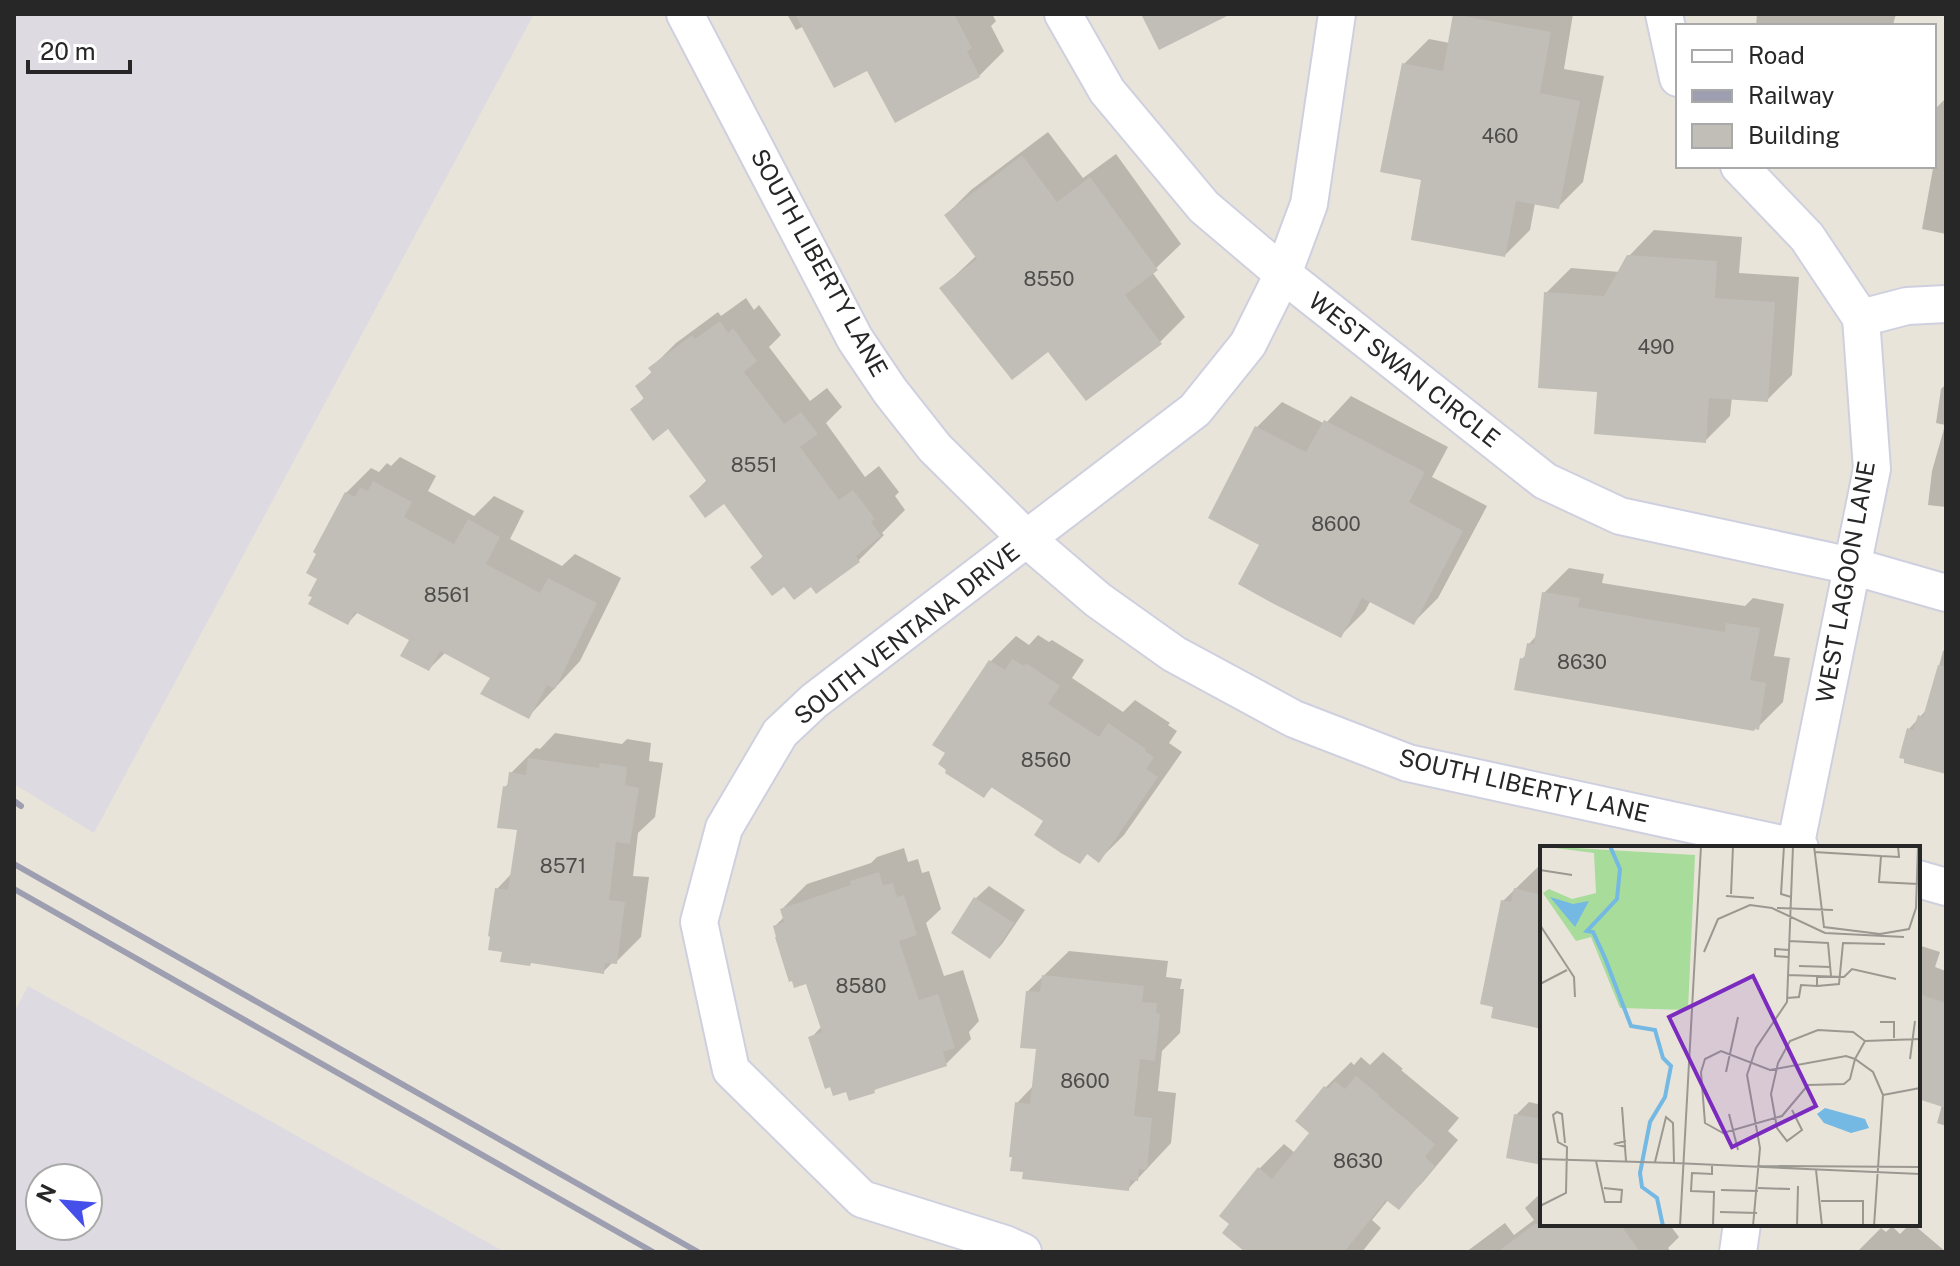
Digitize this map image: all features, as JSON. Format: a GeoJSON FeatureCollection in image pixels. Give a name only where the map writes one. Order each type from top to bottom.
{"type":"FeatureCollection","features":[{"type":"Feature","properties":{"kind":"street","name":"SOUTH LIBERTY LANE"},"geometry":{"type":"LineString","coordinates":[[685,14],[855,339],[890,391],[935,448],[1028,540],[1098,600],[1174,654],[1294,719],[1408,763],[1787,846]]}},
{"type":"Feature","properties":{"kind":"street","name":"WEST SWAN CIRCLE"},"geometry":{"type":"LineString","coordinates":[[1063,14],[1107,91],[1204,207],[1283,274],[1545,481],[1620,516],[1852,566],[1946,593]]}},
{"type":"Feature","properties":{"kind":"street","name":"SOUTH VENTANA DRIVE"},"geometry":{"type":"LineString","coordinates":[[1023,1252],[862,1199],[731,1070],[699,922],[724,828],[780,733],[814,701],[1195,410],[1248,344],[1283,274],[1309,204],[1337,14]]}},
{"type":"Feature","properties":{"kind":"street"},"geometry":{"type":"LineString","coordinates":[[1664,14],[1676,69]]}},
{"type":"Feature","properties":{"kind":"street","name":"WEST LAGOON LANE"},"geometry":{"type":"LineString","coordinates":[[1741,168],[1807,237],[1861,318],[1872,469],[1796,846]]}},
{"type":"Feature","properties":{"kind":"street"},"geometry":{"type":"LineString","coordinates":[[1861,318],[1907,306],[1946,304]]}},
{"type":"Feature","properties":{"kind":"street"},"geometry":{"type":"LineString","coordinates":[[1920,880],[1946,887]]}},
{"type":"Feature","properties":{"kind":"street"},"geometry":{"type":"LineString","coordinates":[[1738,1252],[1742,1226]]}},
{"type":"Feature","properties":{"kind":"shaded area"},"geometry":{"type":"Polygon","coordinates":[[[14,14],[534,14],[94,833],[14,784],[14,14]]]}},
{"type":"Feature","properties":{"kind":"shaded area"},"geometry":{"type":"Polygon","coordinates":[[[28,986],[505,1252],[14,1252],[14,1012],[28,986]]]}},
{"type":"Feature","properties":{"kind":"building"},"geometry":{"type":"Polygon","coordinates":[[[795,14],[954,14],[972,48],[967,51],[980,77],[895,123],[867,71],[834,88],[795,14]]]}},
{"type":"Feature","properties":{"kind":"building"},"geometry":{"type":"Polygon","coordinates":[[[1141,14],[1231,14],[1159,50],[1141,14]]]}},
{"type":"Feature","properties":{"kind":"building"},"geometry":{"type":"Polygon","coordinates":[[[1453,14],[1551,32],[1540,93],[1580,101],[1559,209],[1516,201],[1505,257],[1411,240],[1421,180],[1380,172],[1402,63],[1443,71],[1453,14]]]}},
{"type":"Feature","properties":{"kind":"building"},"geometry":{"type":"Polygon","coordinates":[[[1022,155],[1057,202],[1090,177],[1158,270],[1125,295],[1162,344],[1086,401],[1048,352],[1012,380],[939,288],[977,259],[944,215],[1022,155]]]}},
{"type":"Feature","properties":{"kind":"building"},"geometry":{"type":"Polygon","coordinates":[[[1627,255],[1717,261],[1715,298],[1775,302],[1768,402],[1709,398],[1706,443],[1594,434],[1597,392],[1538,388],[1544,292],[1604,296],[1627,255]]]}},
{"type":"Feature","properties":{"kind":"building"},"geometry":{"type":"Polygon","coordinates":[[[720,321],[728,333],[733,328],[757,361],[744,372],[784,424],[801,412],[818,434],[800,447],[839,500],[853,490],[875,519],[871,522],[881,536],[856,556],[860,562],[816,594],[811,587],[794,600],[784,587],[772,596],[750,567],[763,557],[724,504],[705,518],[689,496],[707,482],[668,429],[653,441],[630,409],[644,399],[635,386],[652,373],[648,368],[692,335],[695,339],[720,321]]]}},
{"type":"Feature","properties":{"kind":"building"},"geometry":{"type":"Polygon","coordinates":[[[1324,420],[1425,472],[1409,502],[1463,531],[1414,625],[1362,598],[1341,638],[1274,604],[1238,584],[1259,545],[1208,518],[1255,426],[1306,452],[1324,420]]]}},
{"type":"Feature","properties":{"kind":"building"},"geometry":{"type":"Polygon","coordinates":[[[373,481],[412,502],[404,517],[454,544],[468,519],[500,537],[486,564],[540,593],[548,578],[597,603],[555,689],[547,685],[529,719],[480,694],[490,678],[440,651],[429,671],[400,656],[409,640],[355,612],[348,625],[308,604],[312,597],[308,596],[317,579],[306,573],[316,554],[313,552],[345,492],[355,497],[360,487],[368,491],[373,481]]]}},
{"type":"Feature","properties":{"kind":"building"},"geometry":{"type":"Polygon","coordinates":[[[1542,592],[1580,598],[1578,607],[1725,632],[1726,623],[1760,628],[1750,680],[1766,683],[1759,730],[1514,690],[1520,658],[1524,659],[1527,643],[1534,644],[1542,592]]]}},
{"type":"Feature","properties":{"kind":"building"},"geometry":{"type":"Polygon","coordinates":[[[1012,659],[1024,666],[1026,663],[1060,686],[1048,704],[1099,737],[1108,723],[1154,757],[1146,769],[1158,777],[1099,863],[1087,854],[1080,864],[1061,853],[1034,835],[1043,821],[991,787],[984,798],[945,773],[946,770],[938,764],[945,753],[932,745],[989,660],[1005,670],[1012,659]]]}},
{"type":"Feature","properties":{"kind":"building"},"geometry":{"type":"Polygon","coordinates":[[[1938,665],[1946,666],[1946,774],[1904,763],[1904,759],[1899,758],[1907,728],[1913,730],[1918,715],[1923,717],[1938,665]]]}},
{"type":"Feature","properties":{"kind":"building"},"geometry":{"type":"Polygon","coordinates":[[[528,758],[599,768],[600,763],[627,767],[625,785],[639,788],[630,844],[616,842],[609,900],[625,902],[617,964],[605,963],[604,974],[531,963],[530,966],[500,962],[502,952],[488,950],[495,888],[508,890],[517,830],[497,828],[503,786],[507,787],[509,772],[526,775],[528,758]]]}},
{"type":"Feature","properties":{"kind":"building"},"geometry":{"type":"Polygon","coordinates":[[[879,872],[883,885],[893,883],[897,897],[904,895],[917,935],[899,941],[919,1000],[938,994],[955,1048],[943,1052],[947,1066],[849,1101],[846,1092],[833,1096],[830,1087],[825,1089],[808,1037],[822,1032],[806,984],[794,988],[792,981],[789,982],[773,926],[784,922],[780,909],[879,872]]]}},
{"type":"Feature","properties":{"kind":"building"},"geometry":{"type":"Polygon","coordinates":[[[1514,888],[1540,894],[1540,1029],[1491,1018],[1493,1007],[1480,1004],[1501,900],[1511,902],[1514,888]]]}},
{"type":"Feature","properties":{"kind":"building"},"geometry":{"type":"Polygon","coordinates":[[[974,897],[1014,923],[990,959],[951,933],[974,897]]]}},
{"type":"Feature","properties":{"kind":"building"},"geometry":{"type":"Polygon","coordinates":[[[1042,975],[1144,986],[1142,1002],[1157,1003],[1156,1013],[1160,1014],[1155,1061],[1140,1059],[1134,1116],[1152,1118],[1147,1170],[1139,1169],[1138,1181],[1130,1180],[1129,1191],[1022,1179],[1023,1172],[1010,1171],[1015,1102],[1030,1104],[1036,1049],[1020,1048],[1026,991],[1040,992],[1042,975]]]}},
{"type":"Feature","properties":{"kind":"building"},"geometry":{"type":"Polygon","coordinates":[[[1920,995],[1946,1003],[1946,1108],[1920,1100],[1920,995]]]}},
{"type":"Feature","properties":{"kind":"building"},"geometry":{"type":"Polygon","coordinates":[[[1356,1076],[1435,1144],[1425,1157],[1435,1166],[1399,1210],[1386,1200],[1344,1252],[1245,1252],[1222,1233],[1229,1224],[1219,1216],[1258,1167],[1272,1179],[1309,1133],[1295,1121],[1324,1086],[1328,1089],[1335,1081],[1345,1089],[1356,1076]]]}},
{"type":"Feature","properties":{"kind":"building"},"geometry":{"type":"Polygon","coordinates":[[[1514,1114],[1540,1119],[1540,1165],[1506,1158],[1514,1114]]]}},
{"type":"Feature","properties":{"kind":"building"},"geometry":{"type":"Polygon","coordinates":[[[1535,1224],[1540,1224],[1621,1226],[1640,1252],[1497,1252],[1535,1224]]]}},
{"type":"Feature","properties":{"kind":"railway"},"geometry":{"type":"LineString","coordinates":[[14,801],[21,806]]}},
{"type":"Feature","properties":{"kind":"railway"},"geometry":{"type":"LineString","coordinates":[[14,864],[698,1252]]}},
{"type":"Feature","properties":{"kind":"railway"},"geometry":{"type":"LineString","coordinates":[[14,889],[653,1252]]}}]}
